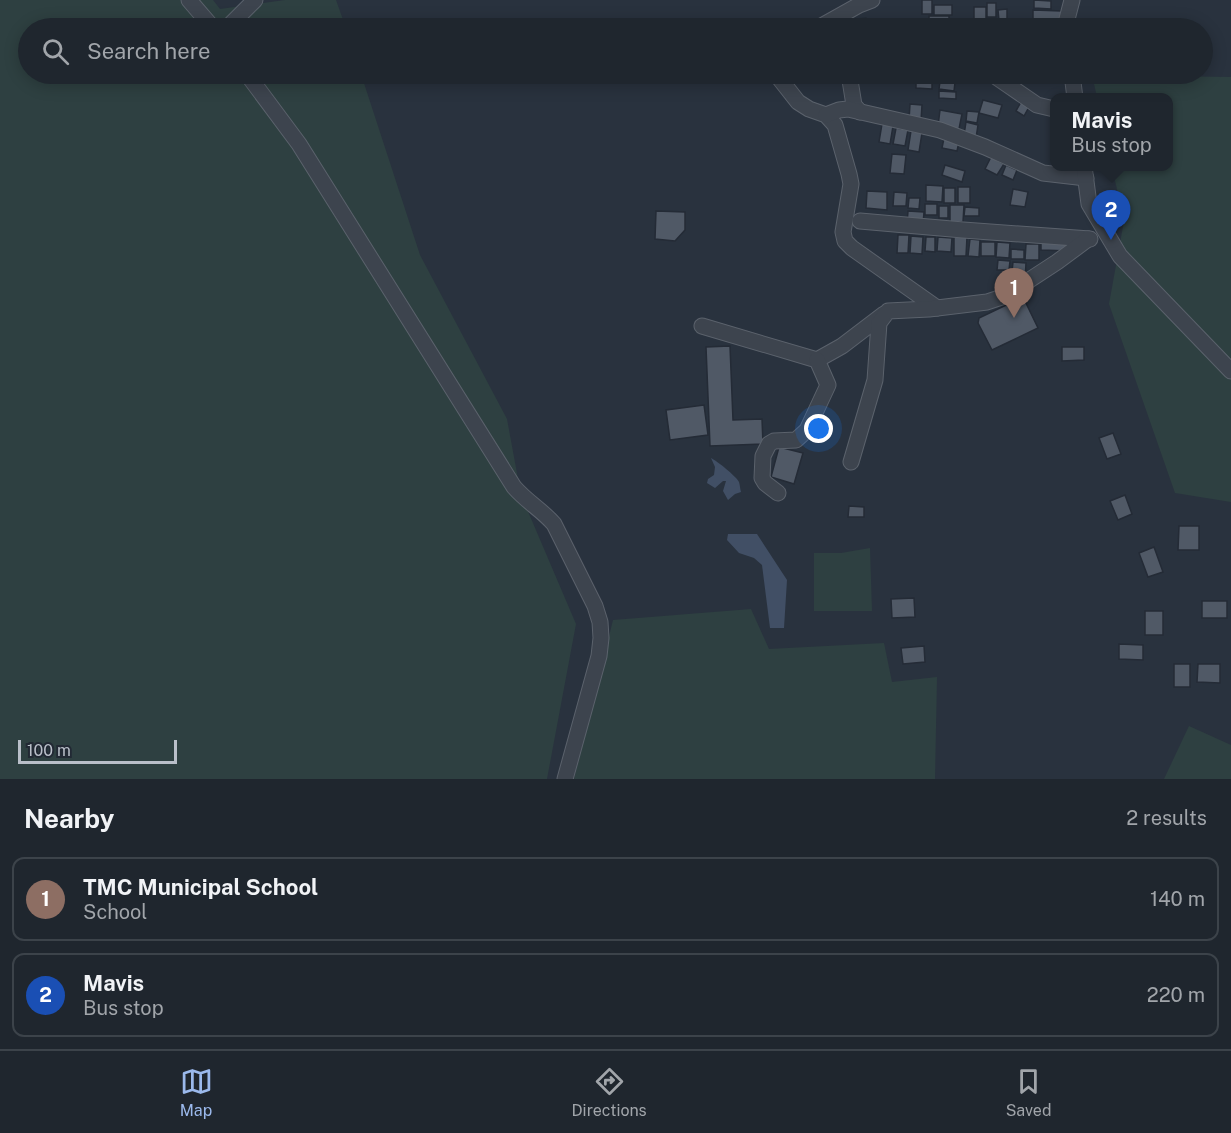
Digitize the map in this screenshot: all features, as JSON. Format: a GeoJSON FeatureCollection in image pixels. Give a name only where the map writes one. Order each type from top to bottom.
{"type":"FeatureCollection","features":[{"type":"Feature","properties":{"kind":"street"},"geometry":{"type":"LineString","coordinates":[[189,0],[204,18]]}},
{"type":"Feature","properties":{"kind":"street"},"geometry":{"type":"LineString","coordinates":[[237,18],[255,0]]}},
{"type":"Feature","properties":{"kind":"street"},"geometry":{"type":"LineString","coordinates":[[836,18],[872,0]]}},
{"type":"Feature","properties":{"kind":"street"},"geometry":{"type":"LineString","coordinates":[[1067,18],[1072,0]]}},
{"type":"Feature","properties":{"kind":"street"},"geometry":{"type":"LineString","coordinates":[[254,84],[299,144],[514,487],[523,498],[554,524],[595,606],[600,622],[599,656],[566,779]]}},
{"type":"Feature","properties":{"kind":"street"},"geometry":{"type":"LineString","coordinates":[[784,84],[798,102],[826,115],[835,125],[850,184],[843,232],[845,241],[937,308]]}},
{"type":"Feature","properties":{"kind":"street"},"geometry":{"type":"LineString","coordinates":[[851,84],[854,105],[860,112]]}},
{"type":"Feature","properties":{"kind":"street"},"geometry":{"type":"LineString","coordinates":[[1007,84],[1037,105],[1050,107]]}},
{"type":"Feature","properties":{"kind":"street"},"geometry":{"type":"LineString","coordinates":[[826,115],[843,109],[940,130],[985,147],[1043,174],[1085,172],[1089,204],[1120,256],[1231,370]]}},
{"type":"Feature","properties":{"kind":"street"},"geometry":{"type":"LineString","coordinates":[[860,221],[1111,240]]}},
{"type":"Feature","properties":{"kind":"street"},"geometry":{"type":"LineString","coordinates":[[702,326],[817,360],[842,346],[888,311],[987,302],[1005,296],[1057,262],[1088,238]]}},
{"type":"Feature","properties":{"kind":"street"},"geometry":{"type":"LineString","coordinates":[[851,462],[874,380],[879,323],[888,311]]}},
{"type":"Feature","properties":{"kind":"street"},"geometry":{"type":"LineString","coordinates":[[778,493],[765,483],[762,477],[763,456],[769,444],[774,441],[796,440],[807,430],[828,385],[817,360]]}},
{"type":"Feature","properties":{"kind":"shaded area"},"geometry":{"type":"Polygon","coordinates":[[[0,0],[213,0],[220,9],[285,0],[336,0],[342,18],[18,18],[18,84],[364,84],[420,255],[507,419],[521,495],[576,624],[547,779],[0,779],[0,0]]]}},
{"type":"Feature","properties":{"kind":"shaded area"},"geometry":{"type":"Polygon","coordinates":[[[1213,77],[1231,77],[1231,502],[1175,493],[1109,304],[1124,221],[1113,171],[1173,171],[1173,93],[1096,93],[1094,84],[1213,84],[1213,77]]]}},
{"type":"Feature","properties":{"kind":"shaded area"},"geometry":{"type":"Polygon","coordinates":[[[870,548],[872,611],[814,611],[814,553],[841,553],[870,548]]]}},
{"type":"Feature","properties":{"kind":"shaded area"},"geometry":{"type":"Polygon","coordinates":[[[751,609],[769,649],[884,643],[892,682],[937,677],[935,779],[574,779],[613,620],[751,609]]]}},
{"type":"Feature","properties":{"kind":"shaded area"},"geometry":{"type":"Polygon","coordinates":[[[1189,726],[1231,745],[1231,779],[1164,779],[1189,726]]]}},
{"type":"Feature","properties":{"kind":"water"},"geometry":{"type":"Polygon","coordinates":[[[711,458],[737,479],[741,492],[728,500],[723,491],[726,481],[715,488],[707,483],[708,479],[714,475],[715,467],[711,458]]]}},
{"type":"Feature","properties":{"kind":"water"},"geometry":{"type":"Polygon","coordinates":[[[728,534],[757,534],[787,580],[784,628],[770,628],[762,565],[754,558],[739,553],[727,540],[728,534]]]}},
{"type":"Feature","properties":{"kind":"building"},"geometry":{"type":"Polygon","coordinates":[[[922,0],[932,0],[932,14],[922,14],[922,0]]]}},
{"type":"Feature","properties":{"kind":"building"},"geometry":{"type":"Polygon","coordinates":[[[1034,0],[1051,1],[1051,9],[1034,8],[1034,0]]]}},
{"type":"Feature","properties":{"kind":"building"},"geometry":{"type":"Polygon","coordinates":[[[987,3],[996,3],[996,17],[987,17],[987,3]]]}},
{"type":"Feature","properties":{"kind":"building"},"geometry":{"type":"Polygon","coordinates":[[[934,5],[952,5],[952,15],[934,15],[934,5]]]}},
{"type":"Feature","properties":{"kind":"building"},"geometry":{"type":"Polygon","coordinates":[[[974,7],[986,7],[986,18],[974,18],[974,7]]]}},
{"type":"Feature","properties":{"kind":"building"},"geometry":{"type":"Polygon","coordinates":[[[1007,9],[1007,18],[999,18],[998,10],[1007,9]]]}},
{"type":"Feature","properties":{"kind":"building"},"geometry":{"type":"Polygon","coordinates":[[[1033,10],[1062,11],[1061,18],[1033,18],[1033,10]]]}},
{"type":"Feature","properties":{"kind":"building"},"geometry":{"type":"Polygon","coordinates":[[[929,16],[949,16],[949,18],[929,18],[929,16]]]}},
{"type":"Feature","properties":{"kind":"building"},"geometry":{"type":"Polygon","coordinates":[[[916,84],[932,84],[932,89],[916,88],[916,84]]]}},
{"type":"Feature","properties":{"kind":"building"},"geometry":{"type":"Polygon","coordinates":[[[940,84],[955,84],[954,91],[939,89],[940,84]]]}},
{"type":"Feature","properties":{"kind":"building"},"geometry":{"type":"Polygon","coordinates":[[[939,91],[956,92],[956,99],[939,98],[939,91]]]}},
{"type":"Feature","properties":{"kind":"building"},"geometry":{"type":"Polygon","coordinates":[[[983,100],[1002,105],[998,118],[979,113],[983,100]]]}},
{"type":"Feature","properties":{"kind":"building"},"geometry":{"type":"Polygon","coordinates":[[[1021,102],[1029,107],[1024,116],[1016,111],[1021,102]]]}},
{"type":"Feature","properties":{"kind":"building"},"geometry":{"type":"Polygon","coordinates":[[[910,104],[922,105],[921,121],[909,120],[910,104]]]}},
{"type":"Feature","properties":{"kind":"building"},"geometry":{"type":"Polygon","coordinates":[[[940,110],[962,114],[959,129],[938,126],[940,110]]]}},
{"type":"Feature","properties":{"kind":"building"},"geometry":{"type":"Polygon","coordinates":[[[967,111],[979,112],[977,123],[966,121],[967,111]]]}},
{"type":"Feature","properties":{"kind":"building"},"geometry":{"type":"Polygon","coordinates":[[[966,122],[978,125],[976,138],[964,135],[966,122]]]}},
{"type":"Feature","properties":{"kind":"building"},"geometry":{"type":"Polygon","coordinates":[[[882,124],[893,126],[890,144],[879,142],[882,124]]]}},
{"type":"Feature","properties":{"kind":"building"},"geometry":{"type":"Polygon","coordinates":[[[896,128],[908,130],[905,146],[893,144],[896,128]]]}},
{"type":"Feature","properties":{"kind":"building"},"geometry":{"type":"Polygon","coordinates":[[[911,131],[922,133],[919,152],[908,150],[911,131]]]}},
{"type":"Feature","properties":{"kind":"building"},"geometry":{"type":"Polygon","coordinates":[[[944,138],[959,142],[957,151],[942,148],[944,138]]]}},
{"type":"Feature","properties":{"kind":"building"},"geometry":{"type":"Polygon","coordinates":[[[892,154],[906,155],[904,174],[890,173],[892,154]]]}},
{"type":"Feature","properties":{"kind":"building"},"geometry":{"type":"Polygon","coordinates":[[[991,157],[1004,164],[997,175],[985,169],[991,157]]]}},
{"type":"Feature","properties":{"kind":"building"},"geometry":{"type":"Polygon","coordinates":[[[945,165],[965,171],[962,182],[942,175],[945,165]]]}},
{"type":"Feature","properties":{"kind":"building"},"geometry":{"type":"Polygon","coordinates":[[[1006,165],[1017,170],[1013,180],[1002,175],[1006,165]]]}},
{"type":"Feature","properties":{"kind":"building"},"geometry":{"type":"Polygon","coordinates":[[[926,185],[943,186],[942,202],[926,201],[926,185]]]}},
{"type":"Feature","properties":{"kind":"building"},"geometry":{"type":"Polygon","coordinates":[[[958,187],[970,187],[970,203],[958,203],[958,187]]]}},
{"type":"Feature","properties":{"kind":"building"},"geometry":{"type":"Polygon","coordinates":[[[944,188],[955,188],[955,203],[944,203],[944,188]]]}},
{"type":"Feature","properties":{"kind":"building"},"geometry":{"type":"Polygon","coordinates":[[[1013,189],[1028,192],[1025,207],[1010,205],[1013,189]]]}},
{"type":"Feature","properties":{"kind":"building"},"geometry":{"type":"Polygon","coordinates":[[[867,191],[887,192],[887,210],[866,208],[867,191]]]}},
{"type":"Feature","properties":{"kind":"building"},"geometry":{"type":"Polygon","coordinates":[[[894,192],[907,193],[906,206],[893,206],[894,192]]]}},
{"type":"Feature","properties":{"kind":"building"},"geometry":{"type":"Polygon","coordinates":[[[909,198],[920,198],[919,209],[908,208],[909,198]]]}},
{"type":"Feature","properties":{"kind":"building"},"geometry":{"type":"Polygon","coordinates":[[[925,204],[937,204],[937,215],[925,215],[925,204]]]}},
{"type":"Feature","properties":{"kind":"building"},"geometry":{"type":"Polygon","coordinates":[[[950,205],[964,205],[963,222],[950,222],[950,205]]]}},
{"type":"Feature","properties":{"kind":"building"},"geometry":{"type":"Polygon","coordinates":[[[939,206],[948,206],[948,218],[939,218],[939,206]]]}},
{"type":"Feature","properties":{"kind":"building"},"geometry":{"type":"Polygon","coordinates":[[[965,207],[979,208],[979,216],[964,216],[965,207]]]}},
{"type":"Feature","properties":{"kind":"building"},"geometry":{"type":"Polygon","coordinates":[[[656,211],[685,212],[685,230],[675,241],[655,239],[656,211]]]}},
{"type":"Feature","properties":{"kind":"building"},"geometry":{"type":"Polygon","coordinates":[[[908,211],[924,212],[923,225],[907,224],[908,211]]]}},
{"type":"Feature","properties":{"kind":"building"},"geometry":{"type":"Polygon","coordinates":[[[898,235],[909,235],[908,253],[897,253],[898,235]]]}},
{"type":"Feature","properties":{"kind":"building"},"geometry":{"type":"Polygon","coordinates":[[[911,236],[923,237],[922,254],[910,253],[911,236]]]}},
{"type":"Feature","properties":{"kind":"building"},"geometry":{"type":"Polygon","coordinates":[[[926,237],[935,237],[935,252],[925,251],[926,237]]]}},
{"type":"Feature","properties":{"kind":"building"},"geometry":{"type":"Polygon","coordinates":[[[938,237],[952,238],[951,252],[937,251],[938,237]]]}},
{"type":"Feature","properties":{"kind":"building"},"geometry":{"type":"Polygon","coordinates":[[[954,237],[967,237],[966,256],[954,256],[954,237]]]}},
{"type":"Feature","properties":{"kind":"building"},"geometry":{"type":"Polygon","coordinates":[[[970,239],[980,240],[979,257],[968,256],[970,239]]]}},
{"type":"Feature","properties":{"kind":"building"},"geometry":{"type":"Polygon","coordinates":[[[1041,239],[1070,240],[1070,251],[1041,250],[1041,239]]]}},
{"type":"Feature","properties":{"kind":"building"},"geometry":{"type":"Polygon","coordinates":[[[981,242],[995,242],[995,256],[981,256],[981,242]]]}},
{"type":"Feature","properties":{"kind":"building"},"geometry":{"type":"Polygon","coordinates":[[[997,242],[1010,243],[1009,258],[996,257],[997,242]]]}},
{"type":"Feature","properties":{"kind":"building"},"geometry":{"type":"Polygon","coordinates":[[[1026,244],[1039,244],[1039,260],[1025,260],[1026,244]]]}},
{"type":"Feature","properties":{"kind":"building"},"geometry":{"type":"Polygon","coordinates":[[[1011,249],[1024,250],[1024,259],[1011,259],[1011,249]]]}},
{"type":"Feature","properties":{"kind":"building"},"geometry":{"type":"Polygon","coordinates":[[[998,260],[1010,261],[1009,270],[997,270],[998,260]]]}},
{"type":"Feature","properties":{"kind":"building"},"geometry":{"type":"Polygon","coordinates":[[[1013,262],[1026,263],[1025,282],[1011,281],[1013,262]]]}},
{"type":"Feature","properties":{"kind":"building"},"geometry":{"type":"Polygon","coordinates":[[[1023,297],[1038,328],[992,350],[978,323],[979,318],[1023,297]]]}},
{"type":"Feature","properties":{"kind":"building"},"geometry":{"type":"Polygon","coordinates":[[[730,346],[733,420],[762,419],[763,444],[710,446],[706,347],[730,346]]]}},
{"type":"Feature","properties":{"kind":"building"},"geometry":{"type":"Polygon","coordinates":[[[1062,347],[1084,347],[1084,360],[1062,361],[1062,347]]]}},
{"type":"Feature","properties":{"kind":"building"},"geometry":{"type":"Polygon","coordinates":[[[704,405],[708,435],[670,440],[666,410],[704,405]]]}},
{"type":"Feature","properties":{"kind":"building"},"geometry":{"type":"Polygon","coordinates":[[[1113,433],[1121,454],[1107,459],[1099,438],[1113,433]]]}},
{"type":"Feature","properties":{"kind":"building"},"geometry":{"type":"Polygon","coordinates":[[[779,447],[803,453],[794,484],[771,477],[779,447]]]}},
{"type":"Feature","properties":{"kind":"building"},"geometry":{"type":"Polygon","coordinates":[[[1125,495],[1132,514],[1118,520],[1110,501],[1125,495]]]}},
{"type":"Feature","properties":{"kind":"building"},"geometry":{"type":"Polygon","coordinates":[[[849,506],[864,507],[864,517],[848,517],[849,506]]]}},
{"type":"Feature","properties":{"kind":"building"},"geometry":{"type":"Polygon","coordinates":[[[1179,526],[1199,526],[1199,550],[1178,550],[1179,526]]]}},
{"type":"Feature","properties":{"kind":"building"},"geometry":{"type":"Polygon","coordinates":[[[1154,547],[1163,572],[1148,577],[1139,553],[1154,547]]]}},
{"type":"Feature","properties":{"kind":"building"},"geometry":{"type":"Polygon","coordinates":[[[914,598],[915,617],[892,618],[891,599],[914,598]]]}},
{"type":"Feature","properties":{"kind":"building"},"geometry":{"type":"Polygon","coordinates":[[[1202,601],[1227,601],[1227,618],[1202,618],[1202,601]]]}},
{"type":"Feature","properties":{"kind":"building"},"geometry":{"type":"Polygon","coordinates":[[[1145,611],[1163,611],[1163,635],[1145,635],[1145,611]]]}},
{"type":"Feature","properties":{"kind":"building"},"geometry":{"type":"Polygon","coordinates":[[[1119,644],[1143,645],[1143,660],[1119,659],[1119,644]]]}},
{"type":"Feature","properties":{"kind":"building"},"geometry":{"type":"Polygon","coordinates":[[[924,646],[925,662],[903,664],[901,648],[924,646]]]}},
{"type":"Feature","properties":{"kind":"building"},"geometry":{"type":"Polygon","coordinates":[[[1174,664],[1190,664],[1190,687],[1174,687],[1174,664]]]}},
{"type":"Feature","properties":{"kind":"building"},"geometry":{"type":"Polygon","coordinates":[[[1198,664],[1220,664],[1220,683],[1197,682],[1198,664]]]}},
{"type":"Feature","properties":{"kind":"place","name":"Mavis"},"geometry":{"type":"Point","coordinates":[1111,240]}},
{"type":"Feature","properties":{"kind":"place","name":"TMC Municipal School"},"geometry":{"type":"Point","coordinates":[1014,318]}}]}
